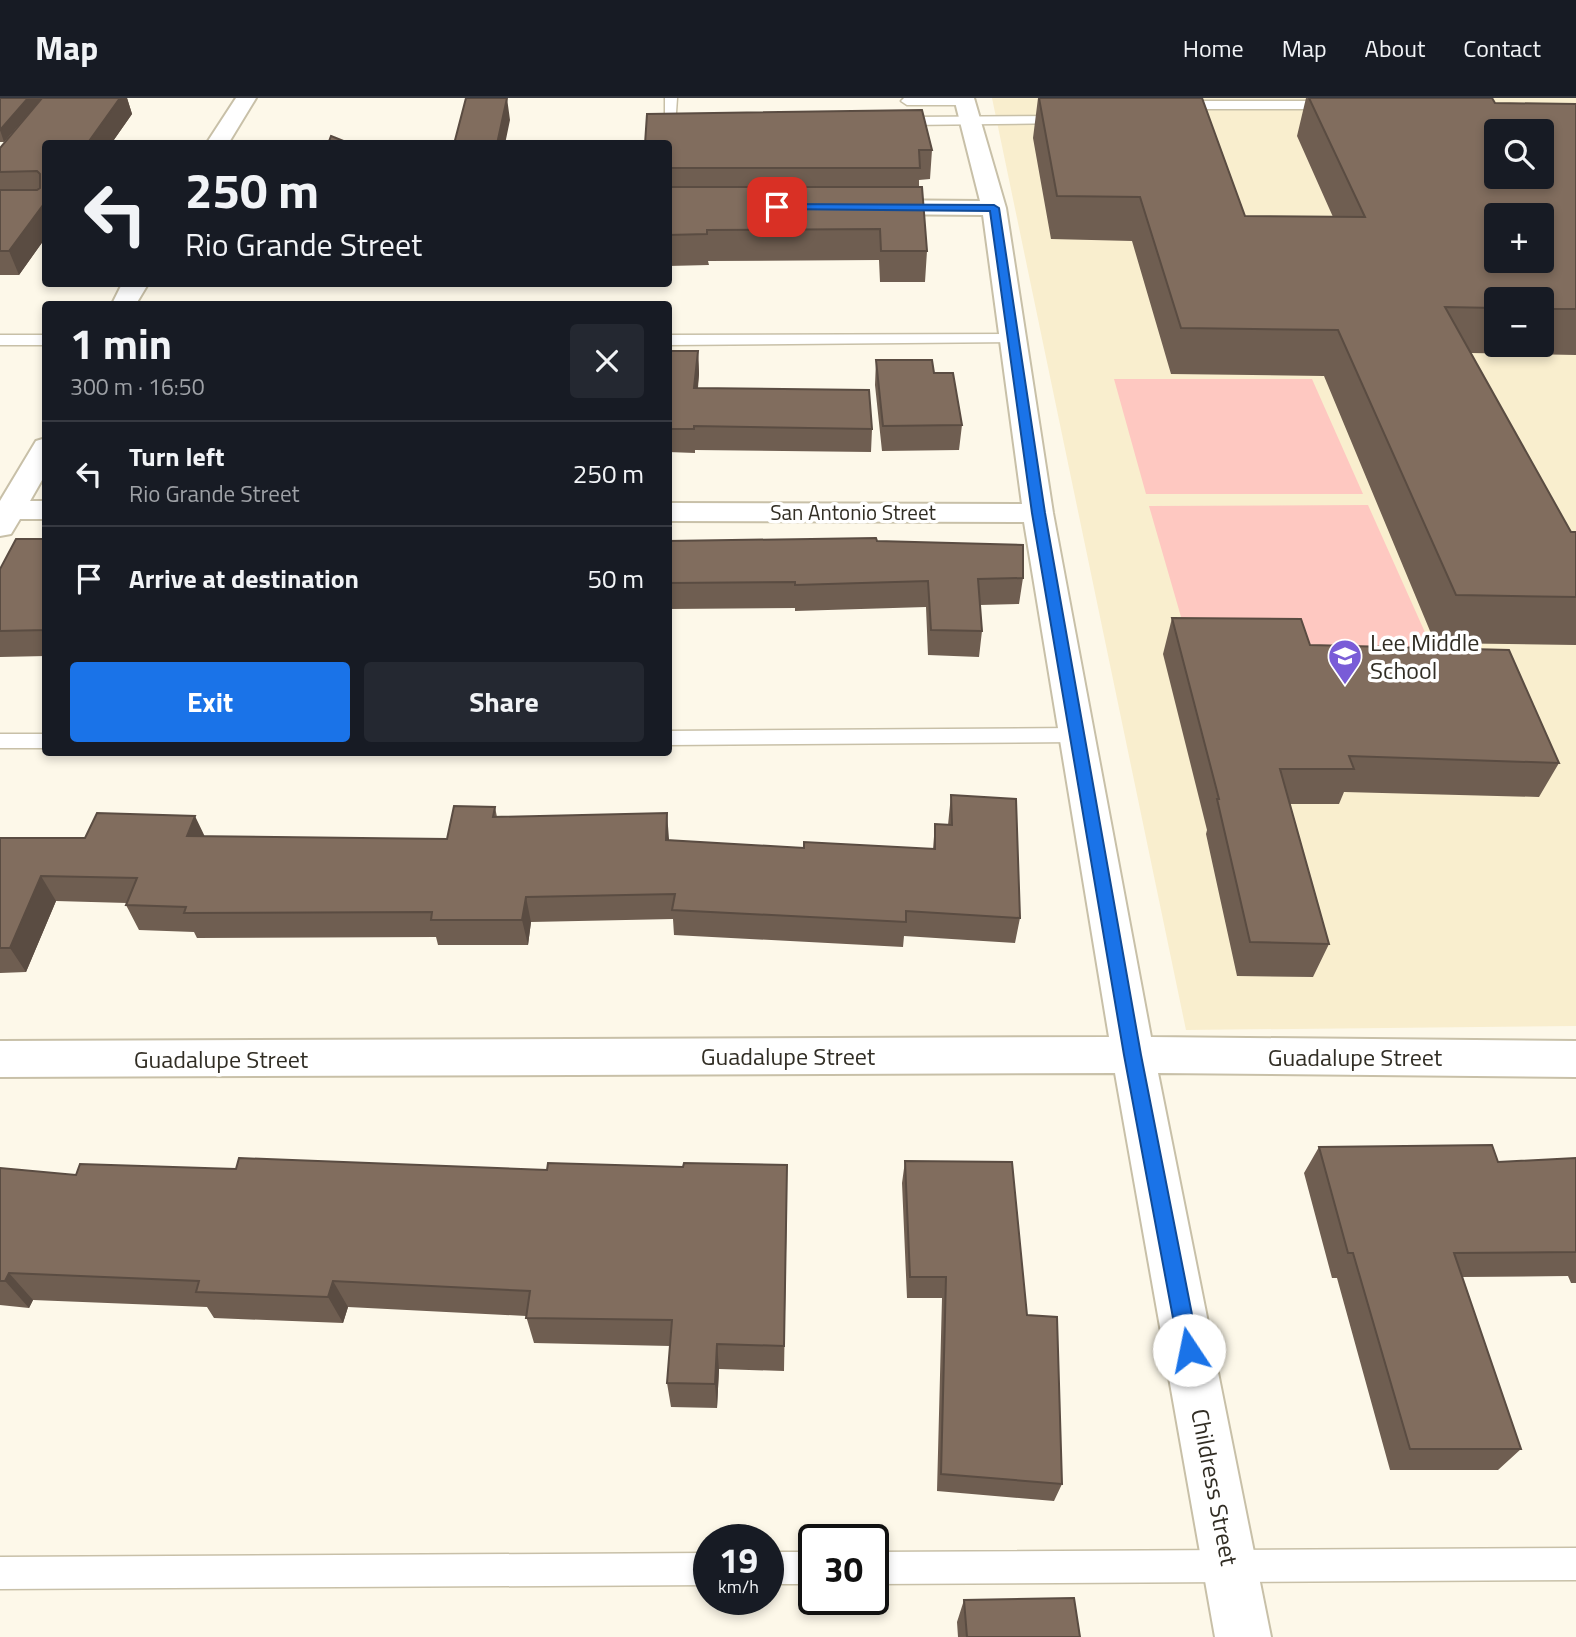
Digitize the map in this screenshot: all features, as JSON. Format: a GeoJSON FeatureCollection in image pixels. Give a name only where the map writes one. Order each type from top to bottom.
{"type":"FeatureCollection","features":[{"type":"Feature","properties":{"kind":"street"},"geometry":{"type":"LineString","coordinates":[[220,140],[246,98]]}},
{"type":"Feature","properties":{"kind":"street","name":"Childress Street"},"geometry":{"type":"LineString","coordinates":[[966,107],[994,208],[1038,513],[1133,1055],[1243,1637]]}},
{"type":"Feature","properties":{"kind":"street"},"geometry":{"type":"LineString","coordinates":[[845,207],[994,208]]}},
{"type":"Feature","properties":{"kind":"street"},"geometry":{"type":"LineString","coordinates":[[4,516],[42,454]]}},
{"type":"Feature","properties":{"kind":"street"},"geometry":{"type":"LineString","coordinates":[[4,516],[42,511]]}},
{"type":"Feature","properties":{"kind":"street","name":"San Antonio Street"},"geometry":{"type":"LineString","coordinates":[[672,512],[1038,513]]}},
{"type":"Feature","properties":{"kind":"street","name":"Guadalupe Street"},"geometry":{"type":"LineString","coordinates":[[0,1059],[1133,1055],[1576,1059]]}},
{"type":"Feature","properties":{"kind":"lane"},"geometry":{"type":"LineString","coordinates":[[671,98],[671,124]]}},
{"type":"Feature","properties":{"kind":"lane"},"geometry":{"type":"LineString","coordinates":[[907,101],[1080,120]]}},
{"type":"Feature","properties":{"kind":"lane"},"geometry":{"type":"LineString","coordinates":[[1163,114],[1204,105],[1353,105]]}},
{"type":"Feature","properties":{"kind":"lane"},"geometry":{"type":"LineString","coordinates":[[908,121],[966,107]]}},
{"type":"Feature","properties":{"kind":"lane"},"geometry":{"type":"LineString","coordinates":[[672,340],[1013,339]]}},
{"type":"Feature","properties":{"kind":"lane"},"geometry":{"type":"LineString","coordinates":[[0,340],[42,340]]}},
{"type":"Feature","properties":{"kind":"lane"},"geometry":{"type":"LineString","coordinates":[[672,738],[1077,735]]}},
{"type":"Feature","properties":{"kind":"lane"},"geometry":{"type":"LineString","coordinates":[[0,741],[42,741]]}},
{"type":"Feature","properties":{"kind":"lane"},"geometry":{"type":"LineString","coordinates":[[889,1567],[1576,1564]]}},
{"type":"Feature","properties":{"kind":"lane"},"geometry":{"type":"LineString","coordinates":[[0,1573],[693,1569]]}},
{"type":"Feature","properties":{"kind":"shaded area","name":"Lee Middle School"},"geometry":{"type":"Polygon","coordinates":[[[992,98],[1576,98],[1576,1026],[1186,1030],[992,98]]]}},
{"type":"Feature","properties":{"kind":"shaded area"},"geometry":{"type":"Polygon","coordinates":[[[1114,379],[1312,379],[1363,494],[1146,494],[1114,379]]]}},
{"type":"Feature","properties":{"kind":"shaded area"},"geometry":{"type":"Polygon","coordinates":[[[1368,505],[1432,648],[1190,648],[1149,506],[1368,505]]]}},
{"type":"Feature","properties":{"kind":"building"},"geometry":{"type":"Polygon","coordinates":[[[0,98],[28,98],[0,130],[0,98]]]}},
{"type":"Feature","properties":{"kind":"building"},"geometry":{"type":"Polygon","coordinates":[[[42,98],[120,98],[90,140],[42,140],[42,206],[9,251],[0,251],[0,190],[37,190],[40,188],[40,174],[37,171],[0,172],[0,148],[42,98]]]}},
{"type":"Feature","properties":{"kind":"building"},"geometry":{"type":"Polygon","coordinates":[[[466,98],[507,98],[498,140],[455,140],[466,98]]]}},
{"type":"Feature","properties":{"kind":"building"},"geometry":{"type":"Polygon","coordinates":[[[1039,98],[1202,98],[1245,216],[1365,217],[1309,98],[1492,98],[1495,103],[1576,104],[1576,309],[1554,309],[1554,287],[1484,287],[1484,308],[1445,307],[1571,532],[1576,532],[1576,597],[1456,595],[1338,330],[1181,328],[1140,197],[1057,196],[1039,98]]]}},
{"type":"Feature","properties":{"kind":"building"},"geometry":{"type":"Polygon","coordinates":[[[922,110],[932,150],[919,150],[920,168],[672,168],[672,140],[645,140],[647,114],[922,110]]]}},
{"type":"Feature","properties":{"kind":"building"},"geometry":{"type":"Polygon","coordinates":[[[672,187],[922,187],[927,251],[881,251],[880,229],[707,230],[707,234],[672,235],[672,187]]]}},
{"type":"Feature","properties":{"kind":"building"},"geometry":{"type":"Polygon","coordinates":[[[672,351],[698,351],[694,388],[869,390],[872,429],[694,426],[694,429],[672,429],[672,351]]]}},
{"type":"Feature","properties":{"kind":"building"},"geometry":{"type":"Polygon","coordinates":[[[876,360],[932,360],[934,373],[953,373],[962,425],[883,426],[876,360]]]}},
{"type":"Feature","properties":{"kind":"building"},"geometry":{"type":"Polygon","coordinates":[[[876,538],[877,541],[1023,545],[1023,578],[978,579],[982,631],[931,630],[928,581],[795,585],[795,582],[672,583],[672,541],[876,538]]]}},
{"type":"Feature","properties":{"kind":"building"},"geometry":{"type":"Polygon","coordinates":[[[16,539],[42,539],[42,630],[0,631],[0,569],[16,539]]]}},
{"type":"Feature","properties":{"kind":"building"},"geometry":{"type":"Polygon","coordinates":[[[1172,618],[1301,619],[1310,645],[1509,650],[1559,763],[1349,756],[1354,769],[1280,769],[1329,944],[1250,942],[1219,799],[1172,618]]]}},
{"type":"Feature","properties":{"kind":"building"},"geometry":{"type":"Polygon","coordinates":[[[951,795],[1016,799],[1020,918],[906,911],[906,922],[672,910],[675,894],[526,897],[522,920],[431,920],[432,912],[184,913],[186,907],[126,905],[137,878],[41,876],[10,948],[0,948],[0,838],[85,838],[97,813],[195,816],[187,836],[447,839],[454,806],[495,807],[493,817],[667,813],[666,840],[804,848],[804,842],[935,849],[935,824],[952,825],[951,795]]]}},
{"type":"Feature","properties":{"kind":"building"},"geometry":{"type":"Polygon","coordinates":[[[1492,1145],[1498,1162],[1576,1158],[1576,1252],[1454,1253],[1521,1449],[1410,1449],[1353,1253],[1348,1253],[1319,1147],[1492,1145]]]}},
{"type":"Feature","properties":{"kind":"building"},"geometry":{"type":"Polygon","coordinates":[[[239,1158],[547,1170],[548,1163],[683,1167],[684,1163],[787,1165],[784,1346],[717,1344],[715,1384],[667,1383],[672,1320],[526,1318],[530,1291],[333,1281],[328,1297],[196,1292],[199,1281],[9,1273],[5,1281],[0,1281],[0,1168],[76,1175],[80,1164],[236,1169],[239,1158]]]}},
{"type":"Feature","properties":{"kind":"building"},"geometry":{"type":"Polygon","coordinates":[[[905,1161],[1012,1162],[1027,1315],[1057,1317],[1062,1484],[941,1474],[946,1277],[910,1277],[905,1161]]]}},
{"type":"Feature","properties":{"kind":"building"},"geometry":{"type":"Polygon","coordinates":[[[1074,1598],[1080,1637],[967,1637],[964,1600],[1074,1598]]]}},
{"type":"Feature","properties":{"kind":"place","name":"Lee Middle School"},"geometry":{"type":"Point","coordinates":[1345,686]}},
{"type":"Feature","properties":{"kind":"route"},"geometry":{"type":"LineString","coordinates":[[777,207],[994,208],[1038,513],[1133,1055],[1189,1350]]}}]}
